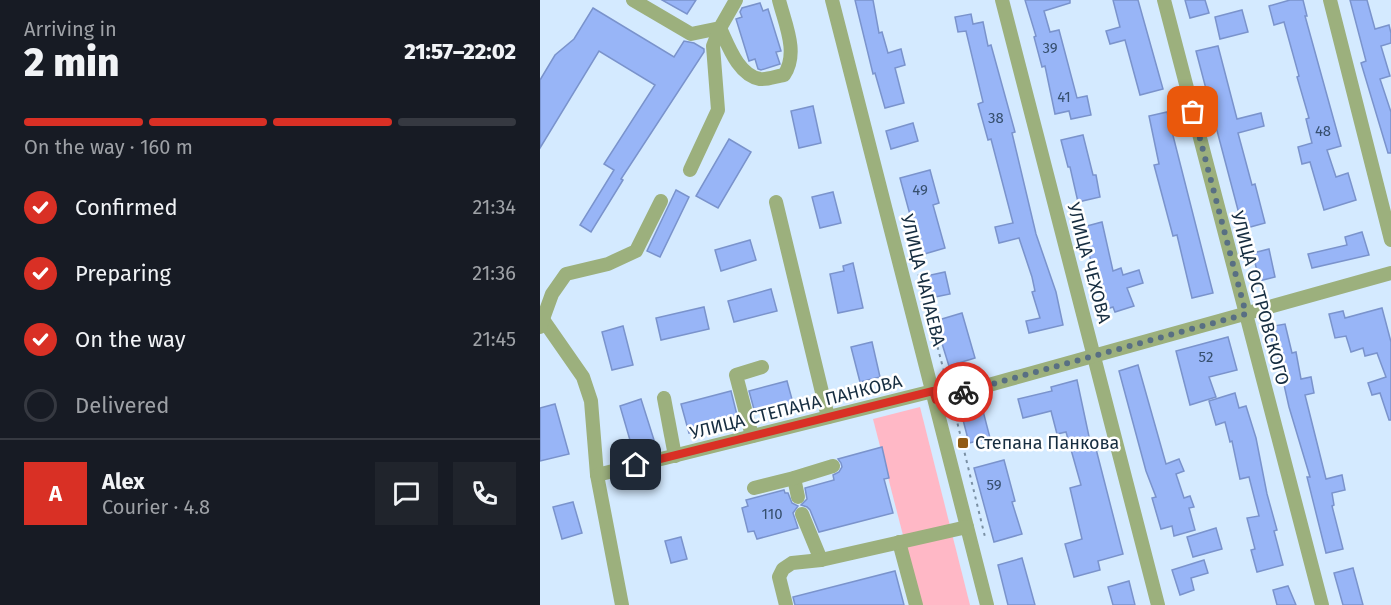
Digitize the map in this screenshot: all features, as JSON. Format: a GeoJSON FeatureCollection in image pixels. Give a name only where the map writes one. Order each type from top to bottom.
{"type":"FeatureCollection","features":[{"type":"Feature","properties":{"kind":"street"},"geometry":{"type":"LineString","coordinates":[[633,0],[691,34],[720,28]]}},
{"type":"Feature","properties":{"kind":"street"},"geometry":{"type":"LineString","coordinates":[[690,170],[718,110],[712,46],[736,0]]}},
{"type":"Feature","properties":{"kind":"street"},"geometry":{"type":"LineString","coordinates":[[720,28],[733,55],[747,73],[760,79],[784,75],[790,65],[792,52],[779,0]]}},
{"type":"Feature","properties":{"kind":"street","name":"УЛИЦА ЧАПАЕВА"},"geometry":{"type":"LineString","coordinates":[[832,0],[987,605]]}},
{"type":"Feature","properties":{"kind":"street","name":"УЛИЦА ЧЕХОВА"},"geometry":{"type":"LineString","coordinates":[[1002,0],[1158,605]]}},
{"type":"Feature","properties":{"kind":"street","name":"УЛИЦА ОСТРОВСКОГО"},"geometry":{"type":"LineString","coordinates":[[1164,0],[1322,605]]}},
{"type":"Feature","properties":{"kind":"street"},"geometry":{"type":"LineString","coordinates":[[1330,0],[1391,240]]}},
{"type":"Feature","properties":{"kind":"street"},"geometry":{"type":"LineString","coordinates":[[622,605],[597,475],[591,401],[583,377],[542,324],[552,294],[566,274],[608,264],[636,251],[662,201]]}},
{"type":"Feature","properties":{"kind":"street"},"geometry":{"type":"LineString","coordinates":[[776,202],[828,417]]}},
{"type":"Feature","properties":{"kind":"street","name":"УЛИЦА СТЕПАНА ПАНКОВА"},"geometry":{"type":"LineString","coordinates":[[597,475],[828,417],[934,395],[1094,355],[1391,273]]}},
{"type":"Feature","properties":{"kind":"street"},"geometry":{"type":"LineString","coordinates":[[752,436],[736,375],[762,368]]}},
{"type":"Feature","properties":{"kind":"street"},"geometry":{"type":"LineString","coordinates":[[664,398],[675,456]]}},
{"type":"Feature","properties":{"kind":"street"},"geometry":{"type":"LineString","coordinates":[[754,488],[833,465]]}},
{"type":"Feature","properties":{"kind":"street"},"geometry":{"type":"LineString","coordinates":[[794,478],[798,497]]}},
{"type":"Feature","properties":{"kind":"street"},"geometry":{"type":"LineString","coordinates":[[802,514],[821,560]]}},
{"type":"Feature","properties":{"kind":"street"},"geometry":{"type":"LineString","coordinates":[[786,605],[779,577],[783,568],[792,563],[821,560],[967,527]]}},
{"type":"Feature","properties":{"kind":"street"},"geometry":{"type":"LineString","coordinates":[[899,542],[916,605]]}},
{"type":"Feature","properties":{"kind":"shaded area"},"geometry":{"type":"Polygon","coordinates":[[[920,407],[970,605],[921,605],[873,419],[920,407]]]}},
{"type":"Feature","properties":{"kind":"building"},"geometry":{"type":"Polygon","coordinates":[[[662,0],[696,0],[687,14],[662,0]]]}},
{"type":"Feature","properties":{"kind":"building"},"geometry":{"type":"Polygon","coordinates":[[[855,0],[873,0],[879,33],[882,32],[888,53],[901,49],[905,65],[895,68],[904,103],[885,108],[875,73],[873,74],[855,0]]]}},
{"type":"Feature","properties":{"kind":"building"},"geometry":{"type":"Polygon","coordinates":[[[1025,0],[1070,0],[1070,3],[1044,11],[1050,32],[1059,30],[1077,98],[1087,96],[1091,115],[1071,119],[1069,111],[1055,114],[1045,66],[1042,67],[1034,37],[1036,36],[1025,0]]]}},
{"type":"Feature","properties":{"kind":"building"},"geometry":{"type":"Polygon","coordinates":[[[1113,0],[1138,0],[1163,89],[1140,95],[1125,40],[1110,44],[1106,31],[1120,27],[1113,0]]]}},
{"type":"Feature","properties":{"kind":"building"},"geometry":{"type":"Polygon","coordinates":[[[1185,0],[1205,0],[1209,13],[1190,18],[1185,0]]]}},
{"type":"Feature","properties":{"kind":"building"},"geometry":{"type":"Polygon","coordinates":[[[1290,0],[1303,0],[1307,16],[1305,16],[1341,146],[1327,150],[1336,177],[1348,173],[1356,200],[1324,210],[1310,162],[1302,164],[1298,147],[1312,143],[1306,119],[1309,118],[1297,77],[1299,76],[1284,22],[1274,25],[1269,6],[1290,0]]]}},
{"type":"Feature","properties":{"kind":"building"},"geometry":{"type":"Polygon","coordinates":[[[1350,0],[1367,0],[1375,29],[1389,25],[1391,43],[1381,46],[1390,76],[1380,79],[1391,112],[1391,153],[1388,153],[1361,63],[1366,61],[1350,0]]]}},
{"type":"Feature","properties":{"kind":"building"},"geometry":{"type":"Polygon","coordinates":[[[760,3],[763,11],[768,9],[781,51],[776,52],[780,64],[761,70],[758,69],[755,59],[749,61],[736,19],[742,17],[740,12],[742,8],[760,3]]]}},
{"type":"Feature","properties":{"kind":"building"},"geometry":{"type":"Polygon","coordinates":[[[593,8],[674,57],[684,41],[694,43],[704,49],[704,52],[621,179],[623,180],[591,232],[580,225],[614,170],[604,164],[655,85],[599,51],[540,148],[540,80],[555,55],[574,39],[593,8]]]}},
{"type":"Feature","properties":{"kind":"building"},"geometry":{"type":"Polygon","coordinates":[[[1242,10],[1248,32],[1220,39],[1215,17],[1242,10]]]}},
{"type":"Feature","properties":{"kind":"building"},"geometry":{"type":"Polygon","coordinates":[[[971,14],[973,24],[983,22],[988,46],[991,45],[1015,132],[1012,133],[1036,234],[1056,292],[1063,325],[1029,333],[1026,321],[1040,318],[1032,292],[1035,291],[1032,277],[1019,238],[999,243],[995,227],[1013,223],[991,139],[988,140],[978,104],[983,102],[966,31],[958,32],[955,17],[971,14]]]}},
{"type":"Feature","properties":{"kind":"building"},"geometry":{"type":"Polygon","coordinates":[[[1218,46],[1237,119],[1261,113],[1264,126],[1238,133],[1265,223],[1243,229],[1196,51],[1218,46]]]}},
{"type":"Feature","properties":{"kind":"building"},"geometry":{"type":"Polygon","coordinates":[[[813,106],[821,143],[799,148],[791,111],[813,106]]]}},
{"type":"Feature","properties":{"kind":"building"},"geometry":{"type":"Polygon","coordinates":[[[1167,112],[1213,293],[1192,298],[1177,235],[1173,236],[1154,165],[1159,164],[1149,116],[1167,112]]]}},
{"type":"Feature","properties":{"kind":"building"},"geometry":{"type":"Polygon","coordinates":[[[913,123],[918,141],[891,149],[886,131],[913,123]]]}},
{"type":"Feature","properties":{"kind":"building"},"geometry":{"type":"Polygon","coordinates":[[[1083,135],[1093,175],[1096,175],[1100,197],[1078,202],[1061,140],[1083,135]]]}},
{"type":"Feature","properties":{"kind":"building"},"geometry":{"type":"Polygon","coordinates":[[[729,139],[751,152],[718,208],[696,196],[729,139]]]}},
{"type":"Feature","properties":{"kind":"building"},"geometry":{"type":"Polygon","coordinates":[[[930,170],[939,203],[933,205],[945,248],[921,255],[900,178],[930,170]]]}},
{"type":"Feature","properties":{"kind":"building"},"geometry":{"type":"Polygon","coordinates":[[[676,190],[689,197],[660,257],[647,251],[676,190]]]}},
{"type":"Feature","properties":{"kind":"building"},"geometry":{"type":"Polygon","coordinates":[[[833,192],[841,223],[820,228],[812,197],[833,192]]]}},
{"type":"Feature","properties":{"kind":"building"},"geometry":{"type":"Polygon","coordinates":[[[1102,222],[1113,271],[1121,268],[1123,275],[1139,270],[1143,283],[1127,288],[1134,306],[1115,312],[1113,307],[1107,309],[1092,266],[1083,227],[1102,222]]]}},
{"type":"Feature","properties":{"kind":"building"},"geometry":{"type":"Polygon","coordinates":[[[1362,232],[1369,255],[1312,268],[1308,254],[1347,245],[1345,237],[1362,232]]]}},
{"type":"Feature","properties":{"kind":"building"},"geometry":{"type":"Polygon","coordinates":[[[750,240],[756,260],[721,271],[715,250],[750,240]]]}},
{"type":"Feature","properties":{"kind":"building"},"geometry":{"type":"Polygon","coordinates":[[[1269,249],[1275,277],[1259,281],[1253,253],[1269,249]]]}},
{"type":"Feature","properties":{"kind":"building"},"geometry":{"type":"Polygon","coordinates":[[[853,263],[863,308],[838,313],[830,274],[844,271],[843,266],[853,263]]]}},
{"type":"Feature","properties":{"kind":"building"},"geometry":{"type":"Polygon","coordinates":[[[945,272],[950,294],[930,298],[926,276],[945,272]]]}},
{"type":"Feature","properties":{"kind":"building"},"geometry":{"type":"Polygon","coordinates":[[[771,289],[777,311],[734,322],[728,301],[771,289]]]}},
{"type":"Feature","properties":{"kind":"building"},"geometry":{"type":"Polygon","coordinates":[[[704,307],[709,329],[661,340],[656,318],[704,307]]]}},
{"type":"Feature","properties":{"kind":"building"},"geometry":{"type":"Polygon","coordinates":[[[1382,308],[1391,342],[1391,420],[1389,420],[1380,393],[1372,395],[1368,383],[1386,377],[1377,353],[1365,356],[1363,348],[1351,352],[1346,336],[1335,338],[1329,314],[1343,311],[1345,318],[1382,308]]]}},
{"type":"Feature","properties":{"kind":"building"},"geometry":{"type":"Polygon","coordinates":[[[962,313],[975,358],[949,366],[935,321],[962,313]]]}},
{"type":"Feature","properties":{"kind":"building"},"geometry":{"type":"Polygon","coordinates":[[[1285,324],[1292,353],[1296,352],[1301,379],[1311,377],[1314,393],[1305,395],[1326,479],[1342,475],[1345,490],[1332,493],[1334,505],[1332,506],[1343,549],[1326,553],[1307,477],[1310,477],[1289,407],[1269,327],[1285,324]]]}},
{"type":"Feature","properties":{"kind":"building"},"geometry":{"type":"Polygon","coordinates":[[[623,326],[633,365],[612,370],[602,332],[623,326]]]}},
{"type":"Feature","properties":{"kind":"building"},"geometry":{"type":"Polygon","coordinates":[[[1228,337],[1237,370],[1209,377],[1216,397],[1190,405],[1176,351],[1228,337]]]}},
{"type":"Feature","properties":{"kind":"building"},"geometry":{"type":"Polygon","coordinates":[[[872,342],[880,377],[860,382],[851,347],[872,342]]]}},
{"type":"Feature","properties":{"kind":"building"},"geometry":{"type":"Polygon","coordinates":[[[1138,365],[1166,464],[1179,459],[1184,471],[1176,474],[1184,498],[1190,496],[1194,507],[1189,508],[1195,530],[1174,536],[1172,526],[1161,529],[1152,498],[1156,497],[1146,471],[1119,371],[1138,365]]]}},
{"type":"Feature","properties":{"kind":"building"},"geometry":{"type":"Polygon","coordinates":[[[1077,380],[1091,446],[1095,445],[1123,554],[1098,561],[1100,570],[1074,577],[1065,544],[1082,539],[1070,488],[1081,485],[1066,432],[1057,434],[1051,411],[1023,418],[1018,399],[1052,391],[1051,387],[1077,380]]]}},
{"type":"Feature","properties":{"kind":"building"},"geometry":{"type":"Polygon","coordinates":[[[787,381],[793,403],[755,413],[749,391],[787,381]]]}},
{"type":"Feature","properties":{"kind":"building"},"geometry":{"type":"Polygon","coordinates":[[[731,391],[738,419],[689,433],[681,404],[731,391]]]}},
{"type":"Feature","properties":{"kind":"building"},"geometry":{"type":"Polygon","coordinates":[[[1235,393],[1239,408],[1246,406],[1256,438],[1283,565],[1257,572],[1251,550],[1255,549],[1247,518],[1259,516],[1249,477],[1240,479],[1232,441],[1230,442],[1225,422],[1216,425],[1209,401],[1235,393]]]}},
{"type":"Feature","properties":{"kind":"building"},"geometry":{"type":"Polygon","coordinates":[[[641,399],[654,440],[632,447],[620,406],[641,399]]]}},
{"type":"Feature","properties":{"kind":"building"},"geometry":{"type":"Polygon","coordinates":[[[555,404],[569,454],[540,461],[540,408],[555,404]]]}},
{"type":"Feature","properties":{"kind":"building"},"geometry":{"type":"Polygon","coordinates":[[[982,407],[990,438],[969,443],[961,412],[982,407]]]}},
{"type":"Feature","properties":{"kind":"building"},"geometry":{"type":"Polygon","coordinates":[[[882,447],[889,478],[884,479],[893,513],[819,532],[810,510],[801,505],[807,499],[805,488],[834,480],[833,475],[842,467],[838,459],[882,447]]]}},
{"type":"Feature","properties":{"kind":"building"},"geometry":{"type":"Polygon","coordinates":[[[1004,460],[1015,501],[1012,502],[1022,534],[994,542],[974,468],[1004,460]]]}},
{"type":"Feature","properties":{"kind":"building"},"geometry":{"type":"Polygon","coordinates":[[[784,490],[788,493],[792,503],[798,506],[793,513],[798,528],[757,539],[754,531],[748,532],[742,508],[748,506],[746,500],[784,490]]]}},
{"type":"Feature","properties":{"kind":"building"},"geometry":{"type":"Polygon","coordinates":[[[573,502],[582,533],[562,539],[553,507],[573,502]]]}},
{"type":"Feature","properties":{"kind":"building"},"geometry":{"type":"Polygon","coordinates":[[[1216,528],[1222,549],[1193,557],[1187,537],[1216,528]]]}},
{"type":"Feature","properties":{"kind":"building"},"geometry":{"type":"Polygon","coordinates":[[[681,537],[687,559],[671,563],[665,541],[681,537]]]}},
{"type":"Feature","properties":{"kind":"building"},"geometry":{"type":"Polygon","coordinates":[[[1022,558],[1035,605],[1008,605],[998,565],[1022,558]]]}},
{"type":"Feature","properties":{"kind":"building"},"geometry":{"type":"Polygon","coordinates":[[[1204,560],[1208,573],[1191,578],[1194,590],[1180,595],[1172,570],[1204,560]]]}},
{"type":"Feature","properties":{"kind":"building"},"geometry":{"type":"Polygon","coordinates":[[[1353,568],[1363,605],[1343,605],[1334,573],[1353,568]]]}},
{"type":"Feature","properties":{"kind":"building"},"geometry":{"type":"Polygon","coordinates":[[[895,571],[904,605],[795,605],[793,597],[895,571]]]}},
{"type":"Feature","properties":{"kind":"building"},"geometry":{"type":"Polygon","coordinates":[[[1129,581],[1135,605],[1113,605],[1108,587],[1129,581]]]}},
{"type":"Feature","properties":{"kind":"building"},"geometry":{"type":"Polygon","coordinates":[[[1288,586],[1296,605],[1277,605],[1273,590],[1288,586]]]}},
{"type":"Feature","properties":{"kind":"way so far"},"geometry":{"type":"LineString","coordinates":[[963,392],[1246,314],[1193,112]]}},
{"type":"Feature","properties":{"kind":"place","name":"Степана Панкова"},"geometry":{"type":"Point","coordinates":[963,443]}},
{"type":"Feature","properties":{"kind":"route"},"geometry":{"type":"LineString","coordinates":[[636,465],[933,391],[936,400],[963,392]]}}]}
